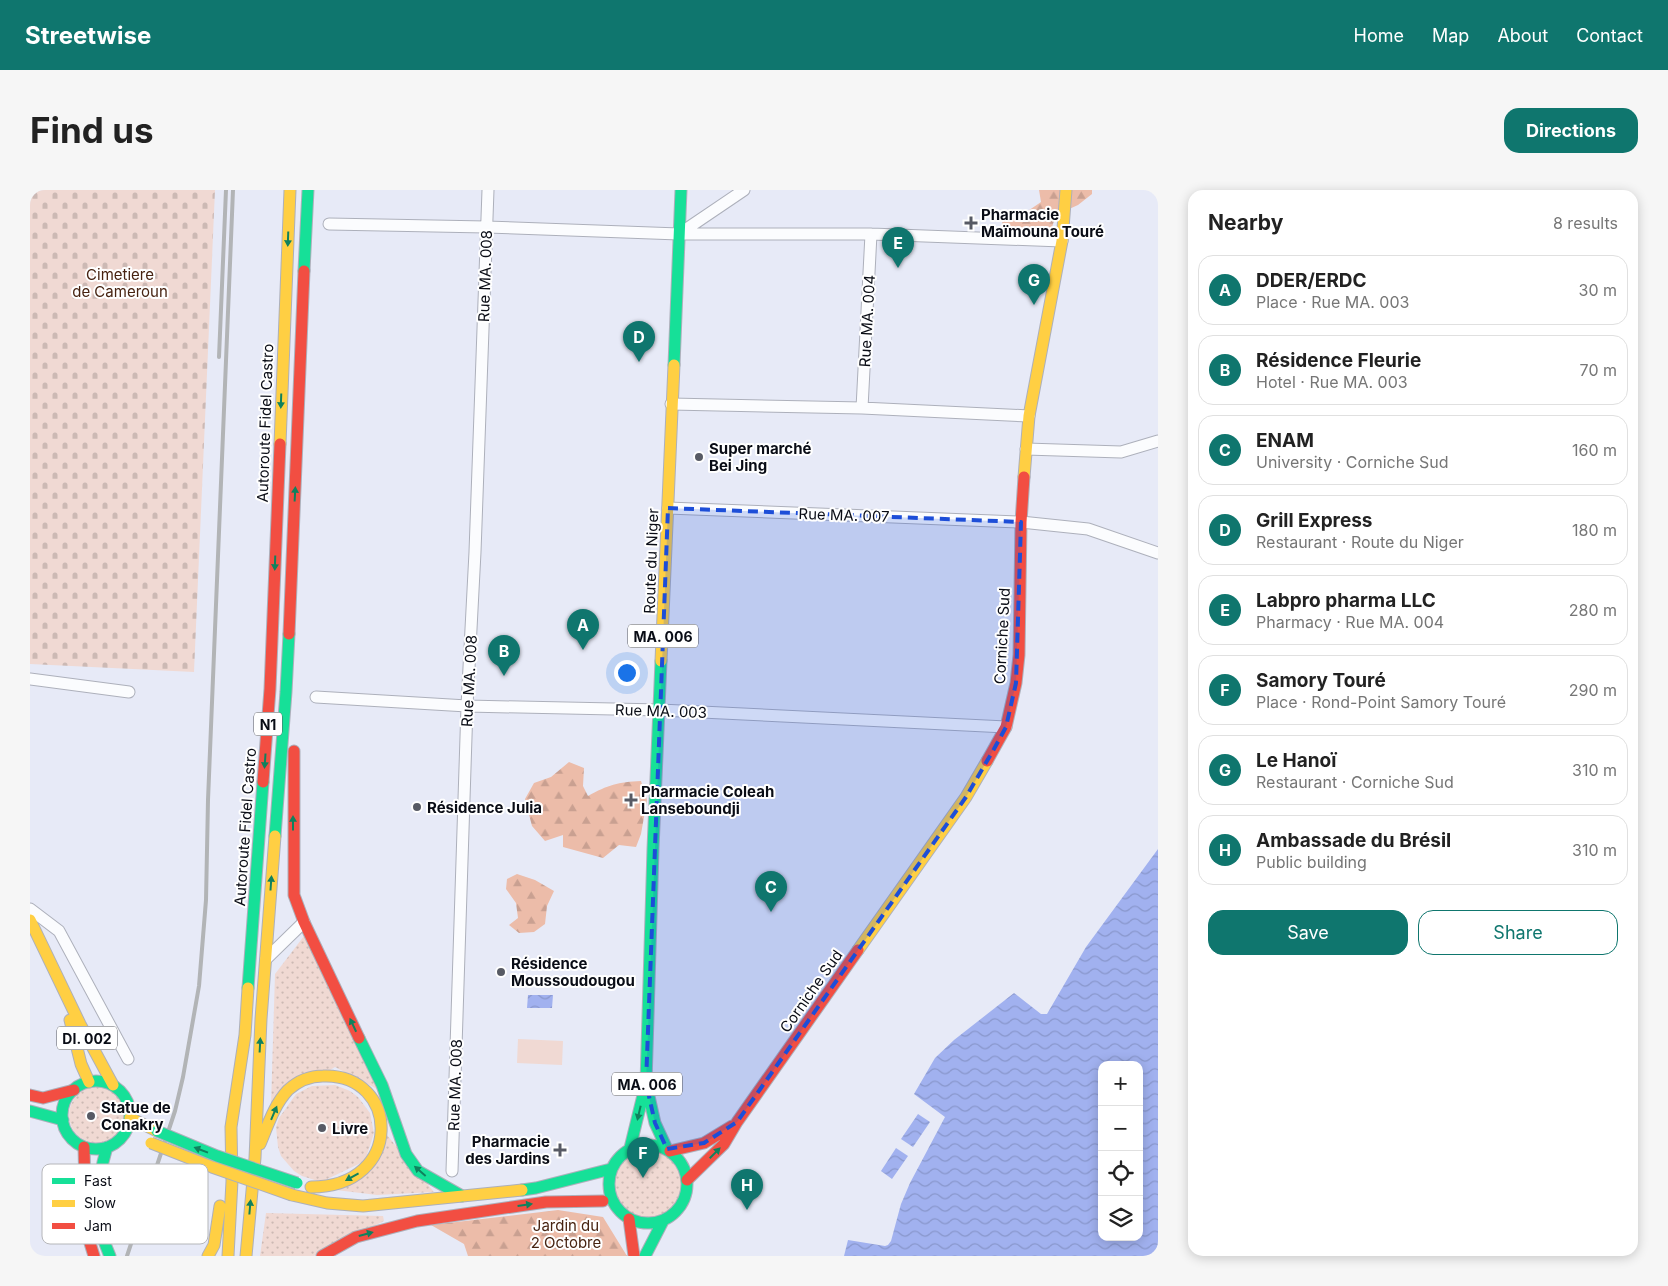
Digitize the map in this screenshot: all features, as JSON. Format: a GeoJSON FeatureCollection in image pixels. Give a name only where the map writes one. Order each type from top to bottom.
{"type":"FeatureCollection","features":[{"type":"Feature","properties":{"kind":"main road","name":"Autoroute Fidel Castro"},"geometry":{"type":"LineString","coordinates":[[228,1256],[232,1181],[231,1128],[246,1026],[270,689],[290,190]]}},
{"type":"Feature","properties":{"kind":"main road","name":"Autoroute Fidel Castro"},"geometry":{"type":"LineString","coordinates":[[246,1256],[255,1158],[266,959],[286,692],[308,190]]}},
{"type":"Feature","properties":{"kind":"main road","name":"Route du Niger"},"geometry":{"type":"LineString","coordinates":[[630,1148],[646,1083],[653,849],[681,190]]}},
{"type":"Feature","properties":{"kind":"main road","name":"Corniche Sud"},"geometry":{"type":"LineString","coordinates":[[687,1180],[720,1148],[966,797],[1006,726],[1016,683],[1019,655],[1021,522],[1028,416],[1062,241],[1066,190]]}},
{"type":"Feature","properties":{"kind":"main road"},"geometry":{"type":"LineString","coordinates":[[288,652],[294,736],[294,895],[304,922],[382,1086],[406,1154],[418,1171],[462,1196]]}},
{"type":"Feature","properties":{"kind":"main road"},"geometry":{"type":"LineString","coordinates":[[30,920],[63,991]]}},
{"type":"Feature","properties":{"kind":"main road","name":"DI. 002"},"geometry":{"type":"LineString","coordinates":[[63,991],[81,1064],[89,1082]]}},
{"type":"Feature","properties":{"kind":"main road","name":"DI. 002"},"geometry":{"type":"LineString","coordinates":[[63,991],[113,1085]]}},
{"type":"Feature","properties":{"kind":"main road"},"geometry":{"type":"LineString","coordinates":[[255,1158],[276,1106],[292,1086],[301,1080],[314,1077],[334,1075],[349,1080],[366,1091],[376,1108],[382,1127],[380,1144],[372,1160],[363,1170],[349,1180],[330,1186],[311,1187]]}},
{"type":"Feature","properties":{"kind":"main road"},"geometry":{"type":"LineString","coordinates":[[30,1095],[43,1098],[74,1090],[89,1082],[106,1082],[113,1085],[123,1094],[129,1105],[130,1118],[137,1139]]}},
{"type":"Feature","properties":{"kind":"main road","name":"Route du Niger"},"geometry":{"type":"LineString","coordinates":[[646,1083],[655,1123],[668,1150]]}},
{"type":"Feature","properties":{"kind":"main road"},"geometry":{"type":"LineString","coordinates":[[74,1090],[67,1099],[63,1109],[63,1120],[70,1136],[84,1147],[99,1149],[137,1139],[204,1164]]}},
{"type":"Feature","properties":{"kind":"main road"},"geometry":{"type":"LineString","coordinates":[[30,1112],[63,1120]]}},
{"type":"Feature","properties":{"kind":"main road"},"geometry":{"type":"LineString","coordinates":[[130,1118],[217,1156],[297,1183],[387,1204]]}},
{"type":"Feature","properties":{"kind":"main road"},"geometry":{"type":"LineString","coordinates":[[668,1150],[704,1143],[737,1122]]}},
{"type":"Feature","properties":{"kind":"main road"},"geometry":{"type":"LineString","coordinates":[[208,1256],[214,1245],[231,1128]]}},
{"type":"Feature","properties":{"kind":"main road"},"geometry":{"type":"LineString","coordinates":[[536,1188],[580,1192],[615,1207],[629,1219],[646,1224],[663,1221],[677,1211],[682,1204],[687,1180],[682,1163],[668,1150],[649,1144],[630,1148],[618,1157],[608,1179],[608,1189],[615,1207]]}},
{"type":"Feature","properties":{"kind":"main road"},"geometry":{"type":"LineString","coordinates":[[84,1147],[84,1164]]}},
{"type":"Feature","properties":{"kind":"main road"},"geometry":{"type":"LineString","coordinates":[[102,1164],[107,1147]]}},
{"type":"Feature","properties":{"kind":"main road"},"geometry":{"type":"LineString","coordinates":[[208,1166],[292,1195],[344,1206],[372,1207],[536,1188],[611,1170]]}},
{"type":"Feature","properties":{"kind":"main road"},"geometry":{"type":"LineString","coordinates":[[322,1256],[356,1237],[417,1221],[546,1202],[603,1201]]}},
{"type":"Feature","properties":{"kind":"main road"},"geometry":{"type":"LineString","coordinates":[[629,1219],[634,1256]]}},
{"type":"Feature","properties":{"kind":"main road"},"geometry":{"type":"LineString","coordinates":[[645,1256],[663,1221]]}},
{"type":"Feature","properties":{"kind":"main road"},"geometry":{"type":"LineString","coordinates":[[90,1244],[94,1256]]}},
{"type":"Feature","properties":{"kind":"main road"},"geometry":{"type":"LineString","coordinates":[[104,1244],[110,1256]]}},
{"type":"Feature","properties":{"kind":"street","name":"Rue MA. 008"},"geometry":{"type":"LineString","coordinates":[[452,1172],[467,706],[475,552],[488,190]]}},
{"type":"Feature","properties":{"kind":"street"},"geometry":{"type":"LineString","coordinates":[[680,234],[744,190]]}},
{"type":"Feature","properties":{"kind":"street"},"geometry":{"type":"LineString","coordinates":[[329,224],[680,234],[871,234],[1062,241]]}},
{"type":"Feature","properties":{"kind":"street","name":"Rue MA. 004"},"geometry":{"type":"LineString","coordinates":[[862,408],[871,234]]}},
{"type":"Feature","properties":{"kind":"street"},"geometry":{"type":"LineString","coordinates":[[671,404],[862,408],[1028,416]]}},
{"type":"Feature","properties":{"kind":"street"},"geometry":{"type":"LineString","coordinates":[[1026,449],[1121,452],[1158,441]]}},
{"type":"Feature","properties":{"kind":"street","name":"Rue MA. 007"},"geometry":{"type":"LineString","coordinates":[[668,508],[1021,522],[1088,530],[1158,553]]}},
{"type":"Feature","properties":{"kind":"street"},"geometry":{"type":"LineString","coordinates":[[30,678],[129,692]]}},
{"type":"Feature","properties":{"kind":"street","name":"Rue MA. 003"},"geometry":{"type":"LineString","coordinates":[[316,697],[467,706],[660,710],[1006,726]]}},
{"type":"Feature","properties":{"kind":"street"},"geometry":{"type":"LineString","coordinates":[[30,909],[59,930],[128,1059]]}},
{"type":"Feature","properties":{"kind":"street"},"geometry":{"type":"LineString","coordinates":[[266,959],[304,922]]}},
{"type":"Feature","properties":{"kind":"highlighted area"},"geometry":{"type":"Polygon","coordinates":[[[668,508],[1021,522],[1016,683],[1006,727],[994,749],[966,797],[737,1122],[704,1143],[667,1149],[655,1123],[646,1083],[668,508]]]}},
{"type":"Feature","properties":{"kind":"green space","name":"Cimetiere de Cameroun"},"geometry":{"type":"Polygon","coordinates":[[[30,190],[215,190],[194,672],[30,664],[30,190]]]}},
{"type":"Feature","properties":{"kind":"green space"},"geometry":{"type":"Polygon","coordinates":[[[1039,190],[1092,190],[1092,194],[1078,205],[1056,215],[1051,230],[1037,245],[1000,232],[1003,220],[1019,217],[1041,202],[1039,190]]]}},
{"type":"Feature","properties":{"kind":"green space"},"geometry":{"type":"Polygon","coordinates":[[[569,762],[584,768],[583,786],[588,796],[613,785],[641,781],[647,800],[641,834],[636,847],[619,845],[603,858],[563,847],[563,835],[545,841],[532,826],[525,799],[534,783],[551,777],[569,762]]]}},
{"type":"Feature","properties":{"kind":"green space"},"geometry":{"type":"Polygon","coordinates":[[[517,874],[535,880],[554,891],[547,906],[545,924],[534,932],[519,933],[509,925],[518,918],[516,903],[506,889],[507,879],[517,874]]]}},
{"type":"Feature","properties":{"kind":"green space"},"geometry":{"type":"Polygon","coordinates":[[[304,936],[379,1090],[335,1067],[271,1106],[275,974],[304,936]]]}},
{"type":"Feature","properties":{"kind":"green space"},"geometry":{"type":"Polygon","coordinates":[[[518,1039],[563,1041],[562,1065],[517,1063],[518,1039]]]}},
{"type":"Feature","properties":{"kind":"green space"},"geometry":{"type":"Polygon","coordinates":[[[335,1085],[350,1091],[358,1097],[370,1113],[374,1133],[365,1161],[321,1182],[302,1176],[294,1171],[281,1156],[276,1127],[279,1118],[296,1094],[312,1086],[335,1085]]]}},
{"type":"Feature","properties":{"kind":"green space"},"geometry":{"type":"Polygon","coordinates":[[[97,1087],[112,1092],[120,1100],[125,1115],[120,1130],[112,1138],[97,1143],[82,1138],[74,1130],[69,1115],[74,1100],[82,1092],[97,1087]]]}},
{"type":"Feature","properties":{"kind":"green space"},"geometry":{"type":"Polygon","coordinates":[[[387,1135],[434,1192],[377,1195],[336,1190],[387,1135]]]}},
{"type":"Feature","properties":{"kind":"green space"},"geometry":{"type":"Polygon","coordinates":[[[647,1150],[660,1153],[671,1160],[678,1171],[681,1184],[678,1197],[671,1208],[660,1215],[647,1218],[634,1215],[623,1208],[616,1197],[613,1184],[616,1171],[623,1160],[634,1153],[647,1150]]]}},
{"type":"Feature","properties":{"kind":"green space","name":"Jardin du 2 Octobre"},"geometry":{"type":"Polygon","coordinates":[[[558,1210],[603,1217],[627,1256],[468,1256],[464,1244],[431,1225],[558,1210]]]}},
{"type":"Feature","properties":{"kind":"green space"},"geometry":{"type":"Polygon","coordinates":[[[266,1213],[383,1216],[384,1221],[314,1256],[260,1256],[266,1213]]]}},
{"type":"Feature","properties":{"kind":"water"},"geometry":{"type":"Polygon","coordinates":[[[1158,849],[1158,1256],[844,1256],[848,1240],[885,1246],[891,1241],[901,1204],[910,1183],[945,1117],[914,1094],[935,1058],[954,1040],[1014,993],[1041,1014],[1047,1014],[1086,947],[1158,849]]]}},
{"type":"Feature","properties":{"kind":"water"},"geometry":{"type":"Polygon","coordinates":[[[528,995],[553,995],[552,1008],[527,1008],[528,995]]]}},
{"type":"Feature","properties":{"kind":"water"},"geometry":{"type":"Polygon","coordinates":[[[918,1114],[930,1122],[913,1147],[901,1139],[918,1114]]]}},
{"type":"Feature","properties":{"kind":"water"},"geometry":{"type":"Polygon","coordinates":[[[896,1148],[908,1156],[892,1179],[881,1171],[896,1148]]]}},
{"type":"Feature","properties":{"kind":"railway"},"geometry":{"type":"LineString","coordinates":[[219,357],[226,190]]}},
{"type":"Feature","properties":{"kind":"railway"},"geometry":{"type":"LineString","coordinates":[[157,1164],[175,1111],[183,1077],[199,986],[206,900],[208,800],[233,190]]}},
{"type":"Feature","properties":{"kind":"railway"},"geometry":{"type":"LineString","coordinates":[[127,1256],[131,1244]]}},
{"type":"Feature","properties":{"kind":"traffic: fast"},"geometry":{"type":"LineString","coordinates":[[304,271],[308,190]]}},
{"type":"Feature","properties":{"kind":"traffic: fast"},"geometry":{"type":"LineString","coordinates":[[674,365],[681,190]]}},
{"type":"Feature","properties":{"kind":"traffic: fast"},"geometry":{"type":"LineString","coordinates":[[275,836],[289,634]]}},
{"type":"Feature","properties":{"kind":"traffic: fast"},"geometry":{"type":"LineString","coordinates":[[646,1083],[661,661]]}},
{"type":"Feature","properties":{"kind":"traffic: fast"},"geometry":{"type":"LineString","coordinates":[[248,988],[263,782]]}},
{"type":"Feature","properties":{"kind":"traffic: fast"},"geometry":{"type":"LineString","coordinates":[[359,1038],[382,1085],[406,1154],[418,1171],[462,1196]]}},
{"type":"Feature","properties":{"kind":"traffic: fast"},"geometry":{"type":"LineString","coordinates":[[96,1081],[109,1084],[120,1091],[127,1102],[130,1115],[127,1128],[120,1139],[109,1146],[96,1149],[83,1146],[72,1139],[65,1128],[62,1115],[65,1102],[72,1091],[83,1084],[96,1081]]}},
{"type":"Feature","properties":{"kind":"traffic: fast"},"geometry":{"type":"LineString","coordinates":[[630,1148],[646,1083],[655,1123],[667,1149]]}},
{"type":"Feature","properties":{"kind":"traffic: fast"},"geometry":{"type":"LineString","coordinates":[[30,1111],[63,1120]]}},
{"type":"Feature","properties":{"kind":"traffic: fast"},"geometry":{"type":"LineString","coordinates":[[157,1131],[217,1156],[297,1183]]}},
{"type":"Feature","properties":{"kind":"traffic: fast"},"geometry":{"type":"LineString","coordinates":[[640,1145],[656,1145],[670,1151],[681,1162],[687,1176],[687,1184],[687,1192],[681,1206],[670,1217],[656,1223],[640,1223],[626,1217],[615,1206],[609,1192],[609,1176],[615,1162],[626,1151],[640,1145]]}},
{"type":"Feature","properties":{"kind":"traffic: fast"},"geometry":{"type":"LineString","coordinates":[[102,1164],[107,1147]]}},
{"type":"Feature","properties":{"kind":"traffic: fast"},"geometry":{"type":"LineString","coordinates":[[522,1190],[611,1169]]}},
{"type":"Feature","properties":{"kind":"traffic: fast"},"geometry":{"type":"LineString","coordinates":[[645,1256],[663,1221]]}},
{"type":"Feature","properties":{"kind":"traffic: fast"},"geometry":{"type":"LineString","coordinates":[[106,1244],[110,1256]]}},
{"type":"Feature","properties":{"kind":"traffic: slow"},"geometry":{"type":"LineString","coordinates":[[280,444],[290,190]]}},
{"type":"Feature","properties":{"kind":"traffic: slow"},"geometry":{"type":"LineString","coordinates":[[1024,477],[1029,416],[1062,241],[1066,190]]}},
{"type":"Feature","properties":{"kind":"traffic: slow"},"geometry":{"type":"LineString","coordinates":[[661,661],[674,365]]}},
{"type":"Feature","properties":{"kind":"traffic: slow"},"geometry":{"type":"LineString","coordinates":[[858,950],[966,797],[987,761]]}},
{"type":"Feature","properties":{"kind":"traffic: slow"},"geometry":{"type":"LineString","coordinates":[[246,1256],[255,1158],[261,1019],[275,836]]}},
{"type":"Feature","properties":{"kind":"traffic: slow"},"geometry":{"type":"LineString","coordinates":[[30,920],[80,1024],[113,1085]]}},
{"type":"Feature","properties":{"kind":"traffic: slow"},"geometry":{"type":"LineString","coordinates":[[228,1256],[232,1181],[231,1127],[245,1035],[248,988]]}},
{"type":"Feature","properties":{"kind":"traffic: slow"},"geometry":{"type":"LineString","coordinates":[[70,1020],[81,1064],[89,1082]]}},
{"type":"Feature","properties":{"kind":"traffic: slow"},"geometry":{"type":"LineString","coordinates":[[260,1144],[279,1102],[288,1090],[300,1082],[309,1078],[323,1076],[348,1080],[367,1092],[378,1110],[381,1130],[376,1151],[363,1169],[342,1182],[311,1187]]}},
{"type":"Feature","properties":{"kind":"traffic: slow"},"geometry":{"type":"LineString","coordinates":[[130,1118],[157,1131]]}},
{"type":"Feature","properties":{"kind":"traffic: slow"},"geometry":{"type":"LineString","coordinates":[[151,1143],[204,1164]]}},
{"type":"Feature","properties":{"kind":"traffic: slow"},"geometry":{"type":"LineString","coordinates":[[208,1165],[292,1195]]}},
{"type":"Feature","properties":{"kind":"traffic: slow"},"geometry":{"type":"LineString","coordinates":[[292,1195],[327,1203],[363,1206],[522,1190]]}},
{"type":"Feature","properties":{"kind":"traffic: slow"},"geometry":{"type":"LineString","coordinates":[[208,1256],[214,1245],[220,1206]]}},
{"type":"Feature","properties":{"kind":"traffic: jam"},"geometry":{"type":"LineString","coordinates":[[289,634],[304,271]]}},
{"type":"Feature","properties":{"kind":"traffic: jam"},"geometry":{"type":"LineString","coordinates":[[263,782],[270,689],[280,444]]}},
{"type":"Feature","properties":{"kind":"traffic: jam"},"geometry":{"type":"LineString","coordinates":[[987,761],[1006,727],[1016,683],[1019,655],[1021,522],[1024,477]]}},
{"type":"Feature","properties":{"kind":"traffic: jam"},"geometry":{"type":"LineString","coordinates":[[294,751],[294,895],[304,922],[359,1038]]}},
{"type":"Feature","properties":{"kind":"traffic: jam"},"geometry":{"type":"LineString","coordinates":[[687,1180],[724,1144],[737,1122],[858,950]]}},
{"type":"Feature","properties":{"kind":"traffic: jam"},"geometry":{"type":"LineString","coordinates":[[30,1095],[43,1098],[74,1090]]}},
{"type":"Feature","properties":{"kind":"traffic: jam"},"geometry":{"type":"LineString","coordinates":[[670,1151],[704,1143],[732,1126]]}},
{"type":"Feature","properties":{"kind":"traffic: jam"},"geometry":{"type":"LineString","coordinates":[[84,1147],[84,1164]]}},
{"type":"Feature","properties":{"kind":"traffic: jam"},"geometry":{"type":"LineString","coordinates":[[322,1256],[356,1237],[417,1221],[546,1202],[603,1201]]}},
{"type":"Feature","properties":{"kind":"traffic: jam"},"geometry":{"type":"LineString","coordinates":[[629,1219],[634,1256]]}},
{"type":"Feature","properties":{"kind":"traffic: jam"},"geometry":{"type":"LineString","coordinates":[[90,1244],[94,1256]]}},
{"type":"Feature","properties":{"kind":"place","name":"Pharmacie Maïmouna Touré"},"geometry":{"type":"Point","coordinates":[971,223]}},
{"type":"Feature","properties":{"kind":"place","name":"Labpro pharma LLC"},"geometry":{"type":"Point","coordinates":[898,268]}},
{"type":"Feature","properties":{"kind":"place","name":"Le Hanoï"},"geometry":{"type":"Point","coordinates":[1034,305]}},
{"type":"Feature","properties":{"kind":"place","name":"Grill Express"},"geometry":{"type":"Point","coordinates":[639,362]}},
{"type":"Feature","properties":{"kind":"place","name":"Super marché Bei Jing"},"geometry":{"type":"Point","coordinates":[699,457]}},
{"type":"Feature","properties":{"kind":"place","name":"DDER/ERDC"},"geometry":{"type":"Point","coordinates":[583,650]}},
{"type":"Feature","properties":{"kind":"place","name":"Résidence Fleurie"},"geometry":{"type":"Point","coordinates":[504,676]}},
{"type":"Feature","properties":{"kind":"place","name":"Pharmacie Coleah Lanseboundji"},"geometry":{"type":"Point","coordinates":[631,800]}},
{"type":"Feature","properties":{"kind":"place","name":"Résidence Julia"},"geometry":{"type":"Point","coordinates":[417,807]}},
{"type":"Feature","properties":{"kind":"place","name":"ENAM"},"geometry":{"type":"Point","coordinates":[771,912]}},
{"type":"Feature","properties":{"kind":"place","name":"Résidence Moussoudougou"},"geometry":{"type":"Point","coordinates":[501,972]}},
{"type":"Feature","properties":{"kind":"place","name":"Statue de Conakry"},"geometry":{"type":"Point","coordinates":[91,1116]}},
{"type":"Feature","properties":{"kind":"place","name":"Livre"},"geometry":{"type":"Point","coordinates":[322,1128]}},
{"type":"Feature","properties":{"kind":"place","name":"Pharmacie des Jardins"},"geometry":{"type":"Point","coordinates":[560,1150]}},
{"type":"Feature","properties":{"kind":"place","name":"Samory Touré"},"geometry":{"type":"Point","coordinates":[643,1178]}},
{"type":"Feature","properties":{"kind":"place","name":"Ambassade du Brésil"},"geometry":{"type":"Point","coordinates":[747,1210]}}]}
